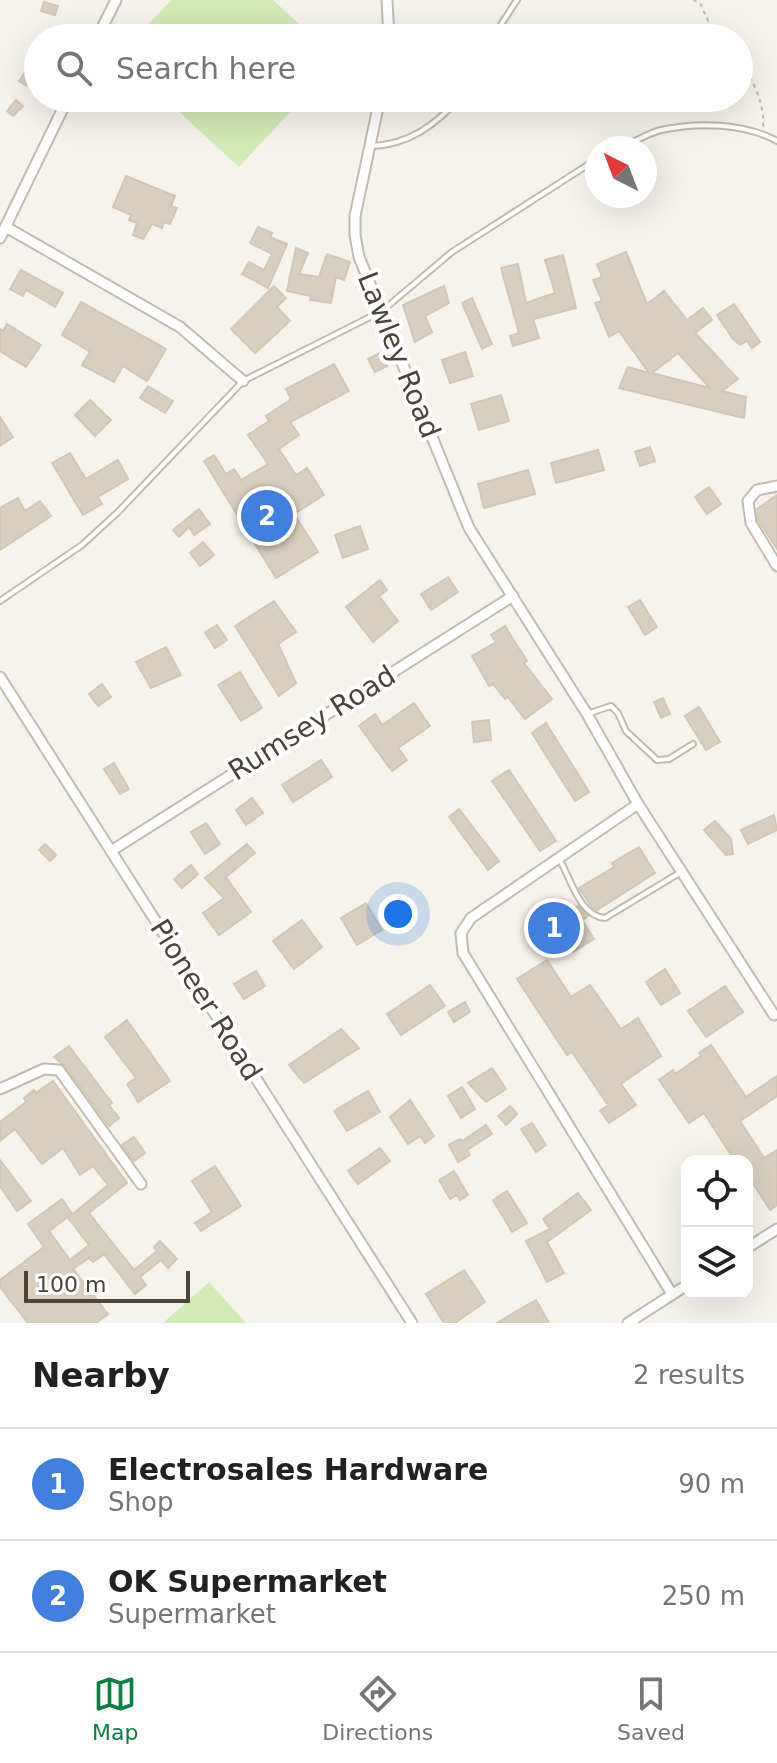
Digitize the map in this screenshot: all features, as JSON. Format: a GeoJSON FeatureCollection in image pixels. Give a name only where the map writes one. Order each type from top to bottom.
{"type":"FeatureCollection","features":[{"type":"Feature","properties":{"kind":"street"},"geometry":{"type":"LineString","coordinates":[[104,24],[116,0]]}},
{"type":"Feature","properties":{"kind":"street"},"geometry":{"type":"LineString","coordinates":[[387,0],[388,24]]}},
{"type":"Feature","properties":{"kind":"street"},"geometry":{"type":"LineString","coordinates":[[0,238],[61,112]]}},
{"type":"Feature","properties":{"kind":"street","name":"Lawley Road"},"geometry":{"type":"LineString","coordinates":[[377,112],[355,216],[359,257],[469,528],[587,714],[638,804],[776,1016]]}},
{"type":"Feature","properties":{"kind":"street"},"geometry":{"type":"LineString","coordinates":[[6,227],[180,327],[243,381]]}},
{"type":"Feature","properties":{"kind":"street"},"geometry":{"type":"LineString","coordinates":[[777,486],[757,490],[748,501],[751,523],[777,565]]}},
{"type":"Feature","properties":{"kind":"street","name":"Rumsey Road"},"geometry":{"type":"LineString","coordinates":[[111,851],[513,596]]}},
{"type":"Feature","properties":{"kind":"street","name":"Pioneer Road"},"geometry":{"type":"LineString","coordinates":[[0,677],[412,1323]]}},
{"type":"Feature","properties":{"kind":"street"},"geometry":{"type":"LineString","coordinates":[[638,804],[471,918],[461,933],[463,953],[672,1294]]}},
{"type":"Feature","properties":{"kind":"street"},"geometry":{"type":"LineString","coordinates":[[0,1089],[44,1069],[59,1070],[141,1184]]}},
{"type":"Feature","properties":{"kind":"street"},"geometry":{"type":"LineString","coordinates":[[753,1244],[777,1229]]}},
{"type":"Feature","properties":{"kind":"street"},"geometry":{"type":"LineString","coordinates":[[628,1323],[681,1289]]}},
{"type":"Feature","properties":{"kind":"lane"},"geometry":{"type":"LineString","coordinates":[[502,24],[517,0]]}},
{"type":"Feature","properties":{"kind":"lane"},"geometry":{"type":"LineString","coordinates":[[371,146],[388,146],[418,135],[447,112]]}},
{"type":"Feature","properties":{"kind":"lane"},"geometry":{"type":"LineString","coordinates":[[646,136],[659,130],[738,127],[777,141]]}},
{"type":"Feature","properties":{"kind":"lane"},"geometry":{"type":"LineString","coordinates":[[0,601],[82,545],[159,471],[243,381],[382,311],[452,252],[585,167]]}},
{"type":"Feature","properties":{"kind":"lane"},"geometry":{"type":"LineString","coordinates":[[587,714],[611,706],[618,713],[626,731],[657,760],[669,759],[693,744]]}},
{"type":"Feature","properties":{"kind":"lane"},"geometry":{"type":"LineString","coordinates":[[559,858],[586,910],[596,917],[605,918],[681,871]]}},
{"type":"Feature","properties":{"kind":"path"},"geometry":{"type":"LineString","coordinates":[[693,0],[700,3],[710,24]]}},
{"type":"Feature","properties":{"kind":"path"},"geometry":{"type":"LineString","coordinates":[[753,85],[761,105],[764,126],[761,134]]}},
{"type":"Feature","properties":{"kind":"green space"},"geometry":{"type":"Polygon","coordinates":[[[171,0],[273,0],[299,24],[149,24],[171,0]]]}},
{"type":"Feature","properties":{"kind":"green space"},"geometry":{"type":"Polygon","coordinates":[[[179,112],[290,112],[239,167],[179,112]]]}},
{"type":"Feature","properties":{"kind":"green space"},"geometry":{"type":"Polygon","coordinates":[[[209,1282],[246,1323],[163,1323],[209,1282]]]}},
{"type":"Feature","properties":{"kind":"building"},"geometry":{"type":"Polygon","coordinates":[[[44,2],[58,6],[55,15],[41,11],[44,2]]]}},
{"type":"Feature","properties":{"kind":"building"},"geometry":{"type":"Polygon","coordinates":[[[16,100],[23,106],[13,116],[7,111],[16,100]]]}},
{"type":"Feature","properties":{"kind":"building"},"geometry":{"type":"Polygon","coordinates":[[[126,176],[175,196],[171,206],[177,208],[170,224],[164,222],[162,228],[152,224],[143,239],[133,235],[137,223],[129,220],[131,215],[113,207],[126,176]]]}},
{"type":"Feature","properties":{"kind":"building"},"geometry":{"type":"Polygon","coordinates":[[[258,227],[272,233],[270,237],[287,244],[268,288],[242,274],[249,262],[264,270],[272,254],[250,243],[258,227]]]}},
{"type":"Feature","properties":{"kind":"building"},"geometry":{"type":"Polygon","coordinates":[[[296,248],[308,253],[299,274],[319,277],[327,254],[350,262],[344,280],[336,277],[331,303],[310,300],[311,296],[287,291],[296,248]]]}},
{"type":"Feature","properties":{"kind":"building"},"geometry":{"type":"Polygon","coordinates":[[[626,252],[647,304],[664,291],[687,320],[703,308],[712,320],[695,333],[738,379],[722,391],[746,397],[744,418],[619,388],[628,367],[649,373],[619,331],[609,337],[595,303],[602,301],[593,280],[602,277],[597,264],[626,252]],[[678,353],[652,373],[710,388],[678,353]]]}},
{"type":"Feature","properties":{"kind":"building"},"geometry":{"type":"Polygon","coordinates":[[[563,255],[576,308],[533,319],[539,338],[513,346],[510,336],[519,333],[501,268],[518,264],[526,303],[555,293],[545,260],[563,255]]]}},
{"type":"Feature","properties":{"kind":"building"},"geometry":{"type":"Polygon","coordinates":[[[21,270],[63,293],[55,307],[26,290],[23,296],[10,289],[21,270]]]}},
{"type":"Feature","properties":{"kind":"building"},"geometry":{"type":"Polygon","coordinates":[[[274,286],[286,298],[277,307],[290,321],[255,353],[231,329],[274,286]]]}},
{"type":"Feature","properties":{"kind":"building"},"geometry":{"type":"Polygon","coordinates":[[[444,286],[449,303],[425,316],[432,332],[415,342],[403,305],[444,286]]]}},
{"type":"Feature","properties":{"kind":"building"},"geometry":{"type":"Polygon","coordinates":[[[472,298],[492,344],[482,349],[462,303],[472,298]]]}},
{"type":"Feature","properties":{"kind":"building"},"geometry":{"type":"Polygon","coordinates":[[[81,302],[166,349],[147,381],[123,366],[114,382],[82,365],[90,352],[62,335],[81,302]]]}},
{"type":"Feature","properties":{"kind":"building"},"geometry":{"type":"Polygon","coordinates":[[[734,304],[760,342],[752,348],[747,341],[740,345],[733,339],[717,315],[734,304]]]}},
{"type":"Feature","properties":{"kind":"building"},"geometry":{"type":"Polygon","coordinates":[[[7,324],[41,345],[26,367],[0,351],[0,329],[3,331],[7,324]]]}},
{"type":"Feature","properties":{"kind":"building"},"geometry":{"type":"Polygon","coordinates":[[[465,352],[473,376],[450,383],[442,360],[465,352]]]}},
{"type":"Feature","properties":{"kind":"building"},"geometry":{"type":"Polygon","coordinates":[[[380,353],[387,366],[375,372],[368,359],[380,353]]]}},
{"type":"Feature","properties":{"kind":"building"},"geometry":{"type":"Polygon","coordinates":[[[334,364],[349,391],[290,422],[299,435],[279,449],[296,475],[307,468],[324,495],[294,514],[318,552],[276,578],[204,461],[214,455],[226,474],[234,469],[241,480],[268,464],[248,435],[269,421],[266,416],[291,399],[286,389],[334,364]]]}},
{"type":"Feature","properties":{"kind":"building"},"geometry":{"type":"Polygon","coordinates":[[[148,386],[173,401],[165,413],[140,398],[148,386]]]}},
{"type":"Feature","properties":{"kind":"building"},"geometry":{"type":"Polygon","coordinates":[[[501,395],[509,421],[479,430],[471,404],[501,395]]]}},
{"type":"Feature","properties":{"kind":"building"},"geometry":{"type":"Polygon","coordinates":[[[90,400],[111,420],[95,436],[75,415],[90,400]]]}},
{"type":"Feature","properties":{"kind":"building"},"geometry":{"type":"Polygon","coordinates":[[[0,417],[13,437],[0,446],[0,417]]]}},
{"type":"Feature","properties":{"kind":"building"},"geometry":{"type":"Polygon","coordinates":[[[650,447],[655,461],[640,466],[635,452],[650,447]]]}},
{"type":"Feature","properties":{"kind":"building"},"geometry":{"type":"Polygon","coordinates":[[[598,450],[604,470],[556,483],[551,463],[598,450]]]}},
{"type":"Feature","properties":{"kind":"building"},"geometry":{"type":"Polygon","coordinates":[[[70,453],[86,479],[118,460],[128,479],[98,497],[102,504],[83,515],[52,463],[70,453]]]}},
{"type":"Feature","properties":{"kind":"building"},"geometry":{"type":"Polygon","coordinates":[[[528,470],[535,494],[484,508],[478,484],[528,470]]]}},
{"type":"Feature","properties":{"kind":"building"},"geometry":{"type":"Polygon","coordinates":[[[709,487],[721,504],[707,514],[695,497],[709,487]]]}},
{"type":"Feature","properties":{"kind":"building"},"geometry":{"type":"Polygon","coordinates":[[[777,495],[777,549],[758,520],[757,509],[777,495]]]}},
{"type":"Feature","properties":{"kind":"building"},"geometry":{"type":"Polygon","coordinates":[[[18,498],[25,511],[40,501],[51,516],[0,550],[0,508],[18,498]]]}},
{"type":"Feature","properties":{"kind":"building"},"geometry":{"type":"Polygon","coordinates":[[[199,509],[210,524],[194,535],[189,527],[179,537],[173,530],[199,509]]]}},
{"type":"Feature","properties":{"kind":"building"},"geometry":{"type":"Polygon","coordinates":[[[360,526],[368,549],[343,558],[335,535],[360,526]]]}},
{"type":"Feature","properties":{"kind":"building"},"geometry":{"type":"Polygon","coordinates":[[[203,542],[214,555],[200,566],[190,553],[203,542]]]}},
{"type":"Feature","properties":{"kind":"building"},"geometry":{"type":"Polygon","coordinates":[[[448,577],[458,592],[431,610],[421,594],[448,577]]]}},
{"type":"Feature","properties":{"kind":"building"},"geometry":{"type":"Polygon","coordinates":[[[380,580],[387,590],[379,596],[398,621],[373,642],[346,607],[380,580]]]}},
{"type":"Feature","properties":{"kind":"building"},"geometry":{"type":"Polygon","coordinates":[[[640,600],[657,627],[645,635],[628,607],[640,600]]]}},
{"type":"Feature","properties":{"kind":"building"},"geometry":{"type":"Polygon","coordinates":[[[274,601],[296,632],[278,644],[296,683],[279,696],[235,626],[274,601]]]}},
{"type":"Feature","properties":{"kind":"building"},"geometry":{"type":"Polygon","coordinates":[[[217,625],[227,640],[215,648],[205,632],[217,625]]]}},
{"type":"Feature","properties":{"kind":"building"},"geometry":{"type":"Polygon","coordinates":[[[505,626],[527,661],[524,663],[552,699],[525,719],[508,697],[505,699],[493,684],[489,686],[472,656],[496,642],[491,635],[505,626]]]}},
{"type":"Feature","properties":{"kind":"building"},"geometry":{"type":"Polygon","coordinates":[[[166,647],[181,675],[151,688],[136,662],[166,647]]]}},
{"type":"Feature","properties":{"kind":"building"},"geometry":{"type":"Polygon","coordinates":[[[240,672],[262,708],[241,721],[218,685],[240,672]]]}},
{"type":"Feature","properties":{"kind":"building"},"geometry":{"type":"Polygon","coordinates":[[[102,684],[111,697],[98,706],[89,694],[102,684]]]}},
{"type":"Feature","properties":{"kind":"building"},"geometry":{"type":"Polygon","coordinates":[[[663,698],[670,714],[661,718],[654,702],[663,698]]]}},
{"type":"Feature","properties":{"kind":"building"},"geometry":{"type":"Polygon","coordinates":[[[414,703],[430,726],[398,748],[407,760],[392,771],[359,726],[375,714],[382,725],[414,703]]]}},
{"type":"Feature","properties":{"kind":"building"},"geometry":{"type":"Polygon","coordinates":[[[699,707],[720,742],[706,750],[685,716],[699,707]]]}},
{"type":"Feature","properties":{"kind":"building"},"geometry":{"type":"Polygon","coordinates":[[[489,720],[491,740],[474,742],[472,722],[489,720]]]}},
{"type":"Feature","properties":{"kind":"building"},"geometry":{"type":"Polygon","coordinates":[[[546,723],[589,792],[575,801],[532,733],[546,723]]]}},
{"type":"Feature","properties":{"kind":"building"},"geometry":{"type":"Polygon","coordinates":[[[321,760],[332,777],[293,802],[282,785],[321,760]]]}},
{"type":"Feature","properties":{"kind":"building"},"geometry":{"type":"Polygon","coordinates":[[[114,763],[129,789],[120,794],[104,769],[114,763]]]}},
{"type":"Feature","properties":{"kind":"building"},"geometry":{"type":"Polygon","coordinates":[[[509,770],[556,841],[540,851],[492,781],[509,770]]]}},
{"type":"Feature","properties":{"kind":"building"},"geometry":{"type":"Polygon","coordinates":[[[252,798],[263,813],[246,825],[236,810],[252,798]]]}},
{"type":"Feature","properties":{"kind":"building"},"geometry":{"type":"Polygon","coordinates":[[[459,809],[499,861],[488,870],[449,817],[459,809]]]}},
{"type":"Feature","properties":{"kind":"building"},"geometry":{"type":"Polygon","coordinates":[[[774,815],[777,830],[748,844],[741,830],[774,815]]]}},
{"type":"Feature","properties":{"kind":"building"},"geometry":{"type":"Polygon","coordinates":[[[715,821],[731,839],[733,854],[726,855],[704,830],[715,821]]]}},
{"type":"Feature","properties":{"kind":"building"},"geometry":{"type":"Polygon","coordinates":[[[206,823],[220,844],[205,854],[191,832],[206,823]]]}},
{"type":"Feature","properties":{"kind":"building"},"geometry":{"type":"Polygon","coordinates":[[[45,844],[56,855],[50,861],[39,850],[45,844]]]}},
{"type":"Feature","properties":{"kind":"building"},"geometry":{"type":"Polygon","coordinates":[[[247,844],[255,853],[226,877],[251,912],[219,935],[203,913],[224,898],[205,878],[247,844]]]}},
{"type":"Feature","properties":{"kind":"building"},"geometry":{"type":"Polygon","coordinates":[[[639,847],[655,873],[597,910],[592,907],[579,888],[614,867],[612,863],[639,847]]]}},
{"type":"Feature","properties":{"kind":"building"},"geometry":{"type":"Polygon","coordinates":[[[191,865],[198,874],[182,888],[174,879],[191,865]]]}},
{"type":"Feature","properties":{"kind":"building"},"geometry":{"type":"Polygon","coordinates":[[[366,903],[382,930],[357,945],[341,918],[366,903]]]}},
{"type":"Feature","properties":{"kind":"building"},"geometry":{"type":"Polygon","coordinates":[[[578,906],[588,916],[582,920],[594,939],[573,952],[554,922],[578,906]]]}},
{"type":"Feature","properties":{"kind":"building"},"geometry":{"type":"Polygon","coordinates":[[[302,920],[322,947],[294,969],[273,941],[302,920]]]}},
{"type":"Feature","properties":{"kind":"building"},"geometry":{"type":"Polygon","coordinates":[[[547,960],[571,997],[590,985],[621,1029],[638,1018],[661,1056],[621,1084],[636,1105],[609,1123],[600,1111],[608,1105],[572,1052],[567,1055],[517,979],[547,960]]]}},
{"type":"Feature","properties":{"kind":"building"},"geometry":{"type":"Polygon","coordinates":[[[665,969],[680,993],[661,1005],[646,982],[665,969]]]}},
{"type":"Feature","properties":{"kind":"building"},"geometry":{"type":"Polygon","coordinates":[[[256,971],[265,986],[244,999],[234,984],[256,971]]]}},
{"type":"Feature","properties":{"kind":"building"},"geometry":{"type":"Polygon","coordinates":[[[430,985],[445,1006],[401,1035],[387,1014],[430,985]]]}},
{"type":"Feature","properties":{"kind":"building"},"geometry":{"type":"Polygon","coordinates":[[[725,986],[743,1012],[706,1037],[688,1011],[725,986]]]}},
{"type":"Feature","properties":{"kind":"building"},"geometry":{"type":"Polygon","coordinates":[[[465,1002],[470,1012],[454,1022],[448,1012],[465,1002]]]}},
{"type":"Feature","properties":{"kind":"building"},"geometry":{"type":"Polygon","coordinates":[[[127,1020],[170,1081],[138,1102],[127,1084],[136,1078],[105,1037],[127,1020]]]}},
{"type":"Feature","properties":{"kind":"building"},"geometry":{"type":"Polygon","coordinates":[[[341,1029],[359,1048],[304,1083],[289,1065],[341,1029]]]}},
{"type":"Feature","properties":{"kind":"building"},"geometry":{"type":"Polygon","coordinates":[[[711,1045],[746,1097],[777,1076],[777,1096],[740,1121],[764,1158],[777,1150],[777,1205],[770,1210],[753,1183],[753,1155],[731,1155],[704,1113],[689,1123],[659,1080],[673,1070],[675,1074],[701,1056],[699,1053],[711,1045]]]}},
{"type":"Feature","properties":{"kind":"building"},"geometry":{"type":"Polygon","coordinates":[[[69,1046],[112,1103],[109,1105],[119,1118],[109,1126],[65,1066],[54,1057],[69,1046]]]}},
{"type":"Feature","properties":{"kind":"building"},"geometry":{"type":"Polygon","coordinates":[[[492,1068],[506,1089],[486,1102],[468,1083],[492,1068]]]}},
{"type":"Feature","properties":{"kind":"building"},"geometry":{"type":"Polygon","coordinates":[[[53,1081],[127,1183],[89,1213],[134,1270],[157,1251],[154,1247],[160,1241],[177,1259],[168,1268],[161,1260],[140,1277],[146,1285],[135,1294],[104,1254],[93,1262],[89,1258],[73,1269],[108,1314],[96,1323],[28,1323],[0,1287],[0,1280],[44,1247],[28,1224],[62,1199],[72,1214],[49,1231],[70,1260],[89,1245],[68,1218],[108,1185],[93,1166],[80,1175],[63,1148],[42,1164],[15,1129],[0,1141],[0,1122],[26,1102],[24,1098],[34,1090],[36,1093],[53,1081]]]}},
{"type":"Feature","properties":{"kind":"building"},"geometry":{"type":"Polygon","coordinates":[[[462,1087],[475,1109],[461,1118],[448,1096],[462,1087]]]}},
{"type":"Feature","properties":{"kind":"building"},"geometry":{"type":"Polygon","coordinates":[[[368,1091],[380,1112],[347,1131],[334,1111],[368,1091]]]}},
{"type":"Feature","properties":{"kind":"building"},"geometry":{"type":"Polygon","coordinates":[[[410,1100],[434,1136],[425,1143],[420,1136],[408,1144],[390,1117],[410,1100]]]}},
{"type":"Feature","properties":{"kind":"building"},"geometry":{"type":"Polygon","coordinates":[[[510,1106],[517,1114],[506,1125],[498,1116],[510,1106]]]}},
{"type":"Feature","properties":{"kind":"building"},"geometry":{"type":"Polygon","coordinates":[[[532,1123],[546,1145],[536,1152],[521,1129],[532,1123]]]}},
{"type":"Feature","properties":{"kind":"building"},"geometry":{"type":"Polygon","coordinates":[[[486,1125],[492,1134],[467,1150],[470,1155],[458,1162],[449,1145],[460,1139],[462,1141],[486,1125]]]}},
{"type":"Feature","properties":{"kind":"building"},"geometry":{"type":"Polygon","coordinates":[[[134,1137],[145,1153],[134,1161],[122,1145],[134,1137]]]}},
{"type":"Feature","properties":{"kind":"building"},"geometry":{"type":"Polygon","coordinates":[[[380,1148],[390,1161],[358,1184],[348,1171],[380,1148]]]}},
{"type":"Feature","properties":{"kind":"building"},"geometry":{"type":"Polygon","coordinates":[[[0,1160],[31,1201],[17,1211],[0,1186],[0,1160]]]}},
{"type":"Feature","properties":{"kind":"building"},"geometry":{"type":"Polygon","coordinates":[[[215,1166],[241,1206],[201,1231],[195,1223],[212,1212],[192,1181],[215,1166]]]}},
{"type":"Feature","properties":{"kind":"building"},"geometry":{"type":"Polygon","coordinates":[[[454,1171],[468,1195],[460,1200],[457,1195],[450,1199],[439,1180],[454,1171]]]}},
{"type":"Feature","properties":{"kind":"building"},"geometry":{"type":"Polygon","coordinates":[[[507,1191],[527,1223],[512,1232],[493,1200],[507,1191]]]}},
{"type":"Feature","properties":{"kind":"building"},"geometry":{"type":"Polygon","coordinates":[[[578,1193],[591,1210],[547,1242],[564,1273],[547,1282],[526,1241],[550,1229],[543,1219],[578,1193]]]}},
{"type":"Feature","properties":{"kind":"building"},"geometry":{"type":"Polygon","coordinates":[[[464,1270],[485,1302],[455,1323],[444,1323],[426,1294],[464,1270]]]}},
{"type":"Feature","properties":{"kind":"building"},"geometry":{"type":"Polygon","coordinates":[[[536,1300],[549,1323],[497,1323],[510,1315],[536,1300]]]}},
{"type":"Feature","properties":{"kind":"place","name":"OK Supermarket"},"geometry":{"type":"Point","coordinates":[267,516]}},
{"type":"Feature","properties":{"kind":"place","name":"Electrosales Hardware"},"geometry":{"type":"Point","coordinates":[554,928]}}]}
